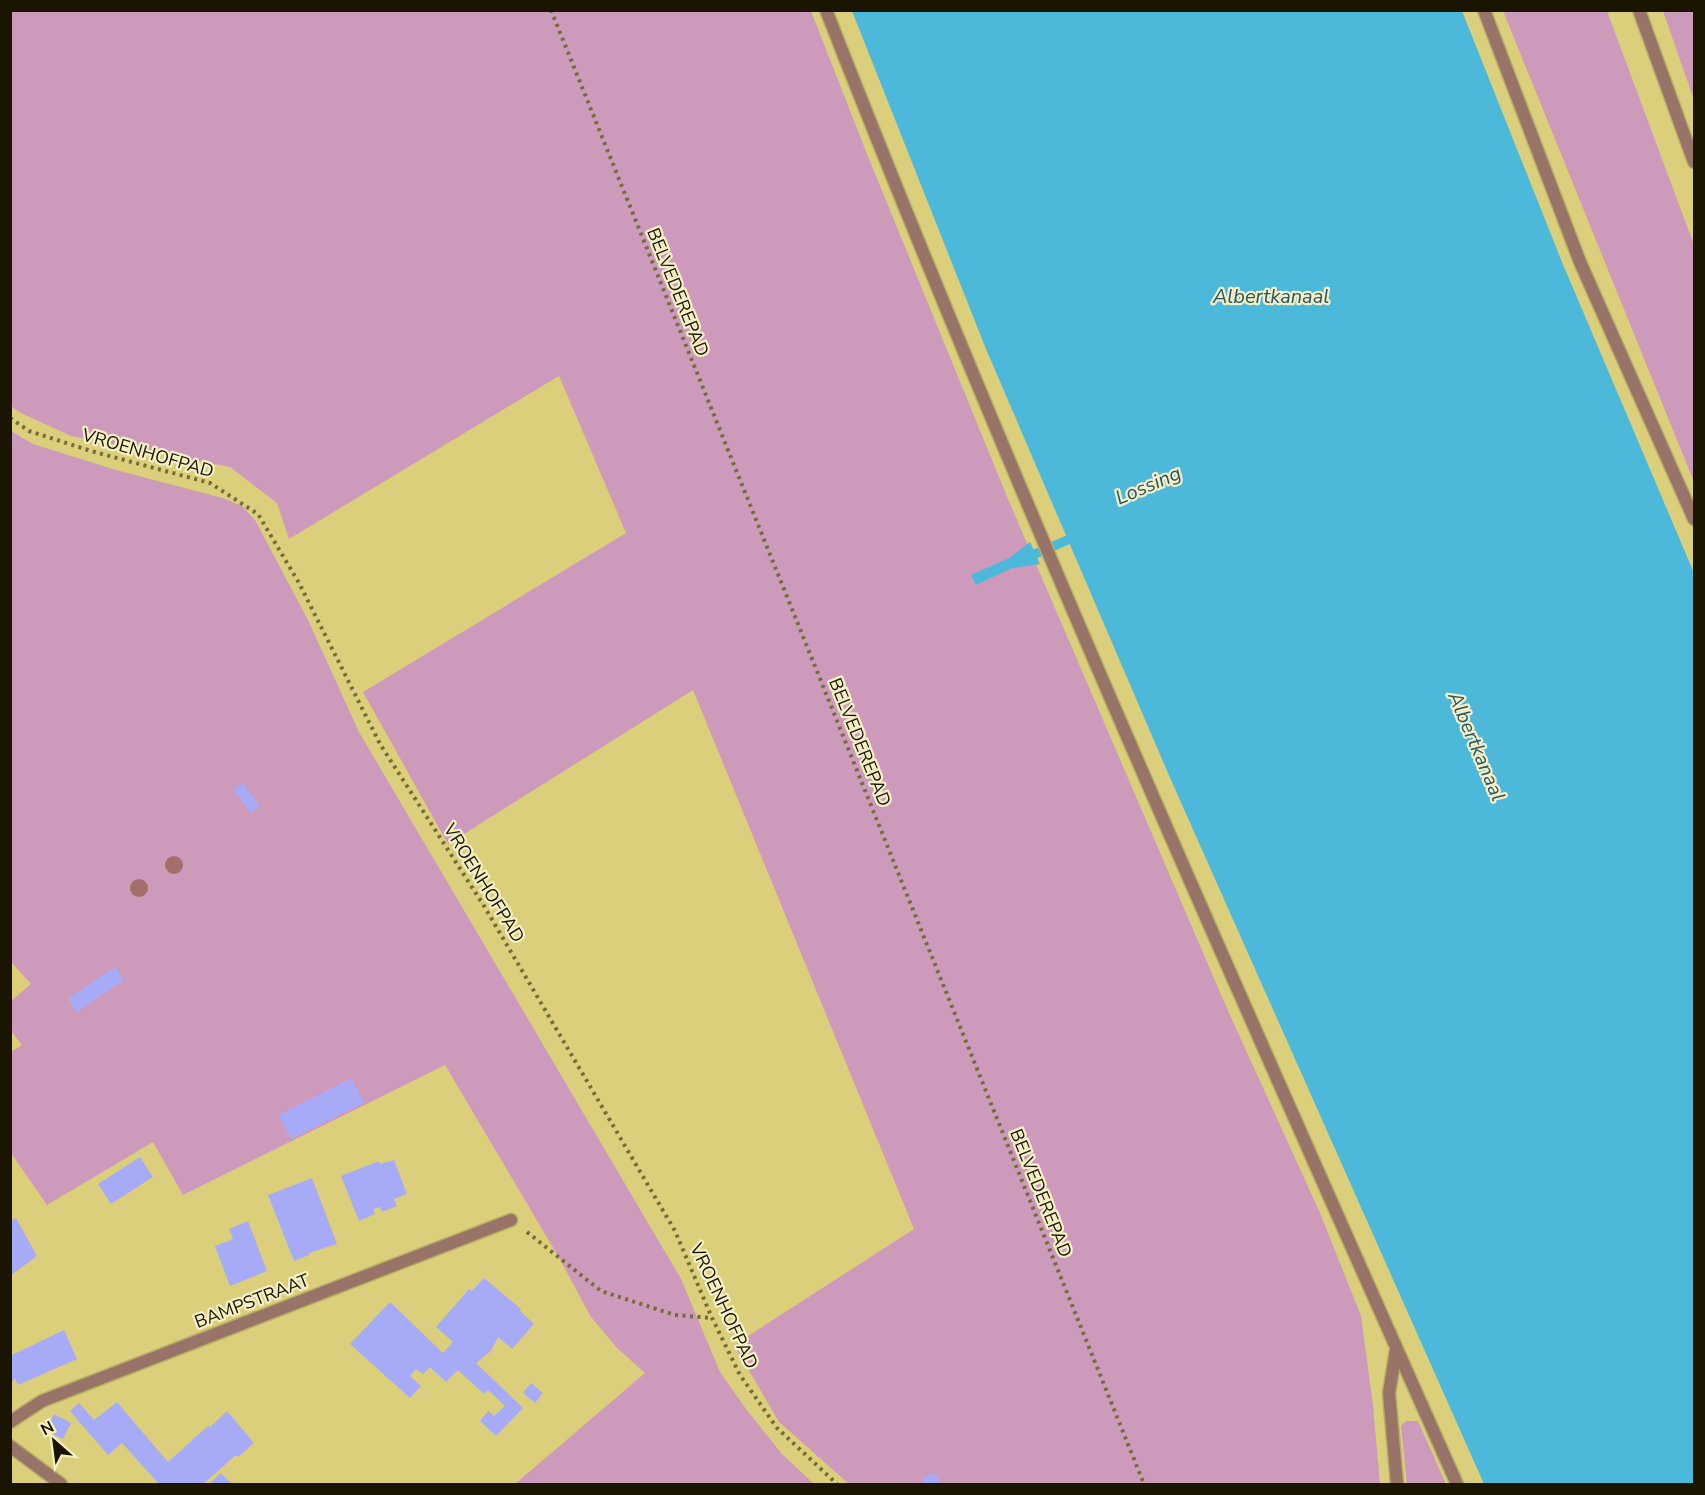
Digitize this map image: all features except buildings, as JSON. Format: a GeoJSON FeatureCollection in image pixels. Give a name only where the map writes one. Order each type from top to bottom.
{"type":"FeatureCollection","features":[{"type":"Feature","properties":{"kind":"street"},"geometry":{"type":"LineString","coordinates":[[826,10],[877,142],[1049,557],[1457,1485]]}},
{"type":"Feature","properties":{"kind":"street"},"geometry":{"type":"LineString","coordinates":[[1484,10],[1580,262],[1695,519]]}},
{"type":"Feature","properties":{"kind":"street"},"geometry":{"type":"LineString","coordinates":[[1639,10],[1695,162]]}},
{"type":"Feature","properties":{"kind":"street","name":"BAMPSTRAAT"},"geometry":{"type":"LineString","coordinates":[[10,1422],[42,1401],[511,1220]]}},
{"type":"Feature","properties":{"kind":"street"},"geometry":{"type":"LineString","coordinates":[[1396,1349],[1389,1393],[1396,1485]]}},
{"type":"Feature","properties":{"kind":"street"},"geometry":{"type":"LineString","coordinates":[[13,1452],[61,1485]]}},
{"type":"Feature","properties":{"kind":"path","name":"BELVEDEREPAD"},"geometry":{"type":"LineString","coordinates":[[551,10],[1144,1485]]}},
{"type":"Feature","properties":{"kind":"path","name":"VROENHOFPAD"},"geometry":{"type":"LineString","coordinates":[[10,418],[29,431],[91,451],[210,483],[258,514],[299,583],[380,744],[483,906],[675,1231],[712,1318],[740,1375],[777,1428],[837,1485]]}},
{"type":"Feature","properties":{"kind":"path"},"geometry":{"type":"LineString","coordinates":[[511,1220],[601,1291],[675,1315],[712,1318]]}},
{"type":"Feature","properties":{"kind":"shaded area"},"geometry":{"type":"Polygon","coordinates":[[[10,11],[811,11],[1008,499],[1229,1013],[1320,1213],[1361,1316],[1373,1406],[1380,1484],[849,1484],[779,1422],[734,1345],[914,1229],[693,690],[448,844],[363,692],[626,533],[559,376],[289,539],[277,503],[230,467],[71,436],[19,412],[10,405],[10,11]]]}},
{"type":"Feature","properties":{"kind":"shaded area"},"geometry":{"type":"Polygon","coordinates":[[[1503,11],[1607,11],[1694,245],[1694,482],[1503,11]]]}},
{"type":"Feature","properties":{"kind":"shaded area"},"geometry":{"type":"Polygon","coordinates":[[[1663,11],[1694,11],[1694,100],[1663,11]]]}},
{"type":"Feature","properties":{"kind":"shaded area"},"geometry":{"type":"Polygon","coordinates":[[[11,431],[33,444],[116,470],[223,498],[242,506],[255,520],[308,620],[359,732],[681,1279],[720,1372],[782,1454],[814,1484],[515,1484],[645,1373],[617,1348],[591,1317],[558,1256],[445,1065],[183,1195],[153,1142],[47,1205],[11,1153],[11,1052],[22,1045],[11,1031],[11,1001],[31,984],[11,962],[11,431]]]}},
{"type":"Feature","properties":{"kind":"shaded area"},"geometry":{"type":"Polygon","coordinates":[[[1406,1421],[1418,1421],[1446,1484],[1407,1484],[1401,1426],[1406,1421]]]}},
{"type":"Feature","properties":{"kind":"water","name":"Albertkanaal"},"geometry":{"type":"Polygon","coordinates":[[[852,11],[1462,11],[1562,262],[1694,573],[1694,1484],[1484,1484],[1171,780],[986,349],[852,11]]]}},
{"type":"Feature","properties":{"kind":"water"},"geometry":{"type":"Polygon","coordinates":[[[1030,542],[1040,564],[1012,568],[976,585],[971,575],[1009,558],[1030,542]]]}},
{"type":"Feature","properties":{"kind":"waterway","name":"Lossing"},"geometry":{"type":"LineString","coordinates":[[1026,558],[1079,535]]}}]}
